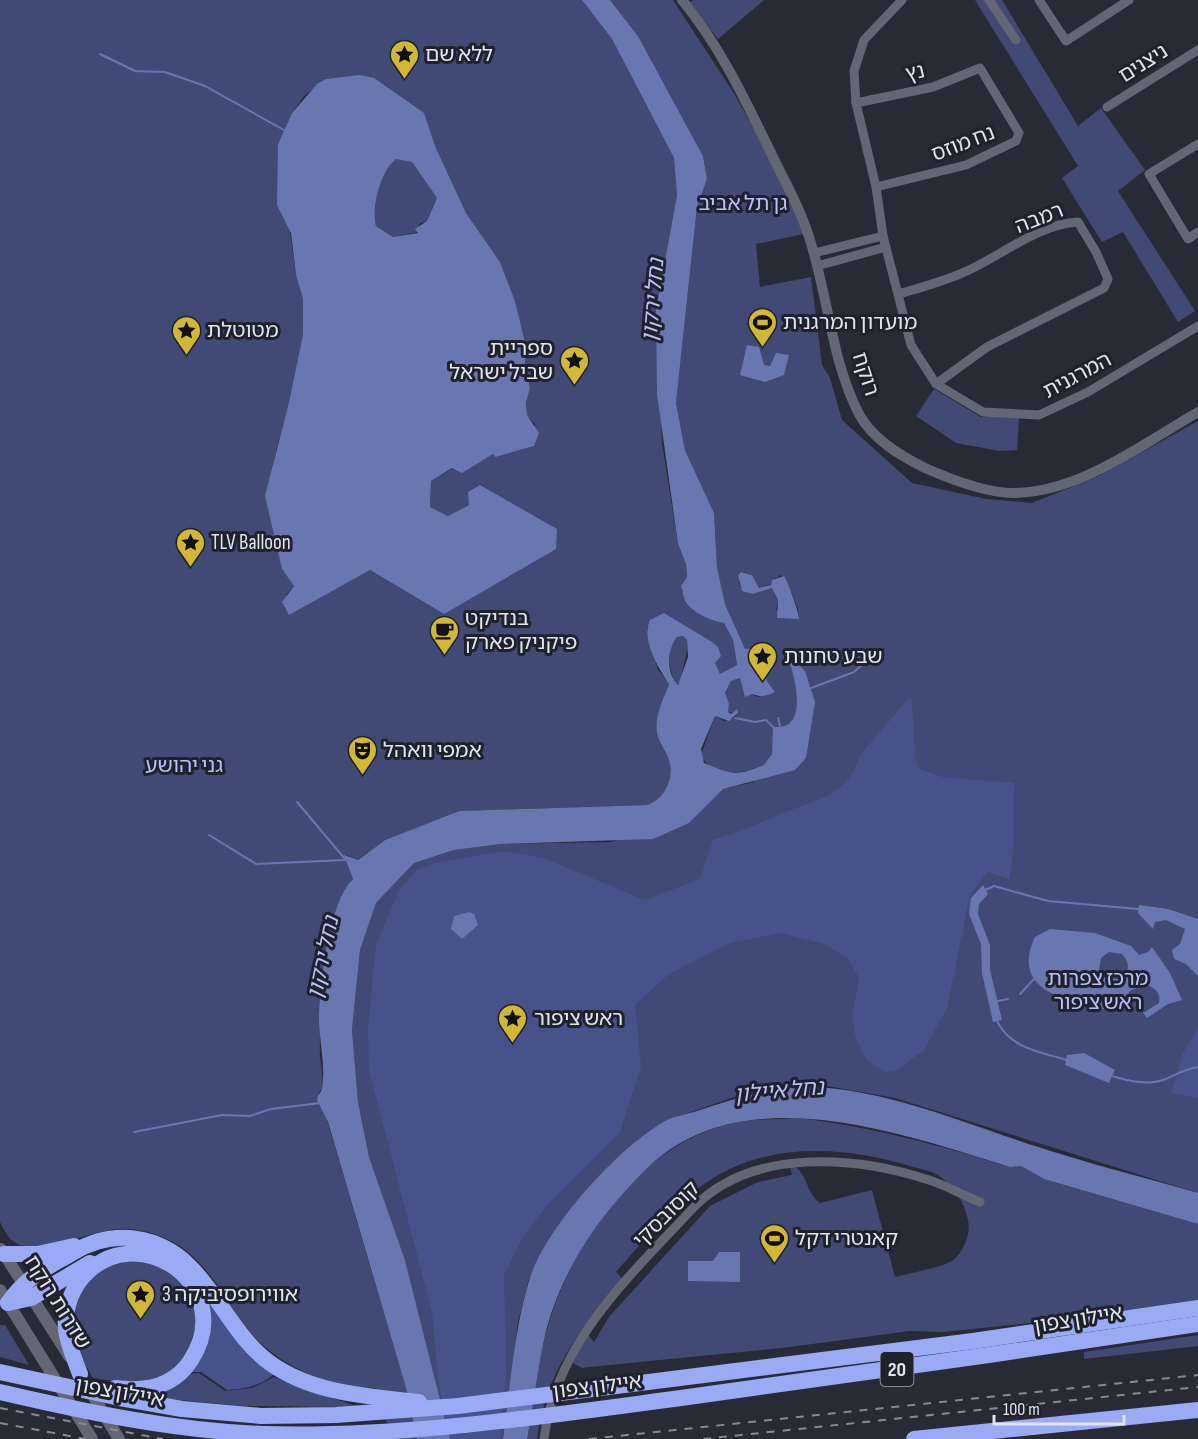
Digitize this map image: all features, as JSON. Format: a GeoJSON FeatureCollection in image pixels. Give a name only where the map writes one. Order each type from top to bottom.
{"type":"FeatureCollection","features":[{"type":"Feature","properties":{"kind":"highway"},"geometry":{"type":"LineString","coordinates":[[2,1251],[38,1254],[101,1240],[133,1238],[171,1250],[200,1276],[251,1346],[281,1370],[331,1390],[458,1406]]}},
{"type":"Feature","properties":{"kind":"highway"},"geometry":{"type":"LineString","coordinates":[[4,1296],[82,1247],[101,1240]]}},
{"type":"Feature","properties":{"kind":"highway"},"geometry":{"type":"LineString","coordinates":[[4,1296],[32,1298],[82,1267],[109,1255],[129,1251],[155,1257],[174,1266],[193,1284],[202,1302],[203,1330],[192,1359],[180,1373],[158,1386],[136,1390],[4,1373]]}},
{"type":"Feature","properties":{"kind":"highway"},"geometry":{"type":"LineString","coordinates":[[80,1374],[66,1328],[68,1305],[74,1290],[87,1273],[110,1258],[132,1254],[155,1257]]}},
{"type":"Feature","properties":{"kind":"highway"},"geometry":{"type":"LineString","coordinates":[[4,1373],[149,1404],[228,1414],[336,1415],[458,1406],[973,1341],[1198,1308]]}},
{"type":"Feature","properties":{"kind":"highway"},"geometry":{"type":"LineString","coordinates":[[973,1341],[1198,1322]]}},
{"type":"Feature","properties":{"kind":"highway","name":"איילון צפון"},"geometry":{"type":"LineString","coordinates":[[0,1392],[131,1418],[223,1431],[265,1434],[391,1430],[596,1410],[910,1367],[1198,1322]]}},
{"type":"Feature","properties":{"kind":"highway"},"geometry":{"type":"LineString","coordinates":[[914,1439],[1198,1410]]}},
{"type":"Feature","properties":{"kind":"main road","name":"שדרות רוקח"},"geometry":{"type":"LineString","coordinates":[[2,1251],[119,1439]]}},
{"type":"Feature","properties":{"kind":"main road","name":"שדרות רוקח"},"geometry":{"type":"LineString","coordinates":[[4,1296],[92,1439]]}},
{"type":"Feature","properties":{"kind":"street","name":"רוקח"},"geometry":{"type":"LineString","coordinates":[[682,0],[712,40],[740,87],[795,197],[814,254],[844,378],[863,420],[880,439],[906,459],[936,472],[1011,493],[1048,488],[1097,469],[1198,412]]}},
{"type":"Feature","properties":{"kind":"street","name":"המרגנית"},"geometry":{"type":"LineString","coordinates":[[902,0],[864,40],[854,71],[856,103],[876,187],[883,236],[911,345],[936,384],[983,412],[1039,415],[1088,392],[1198,327]]}},
{"type":"Feature","properties":{"kind":"street"},"geometry":{"type":"LineString","coordinates":[[989,0],[1016,40]]}},
{"type":"Feature","properties":{"kind":"street"},"geometry":{"type":"LineString","coordinates":[[1039,0],[1066,41],[1129,0]]}},
{"type":"Feature","properties":{"kind":"street","name":"ניצנים"},"geometry":{"type":"LineString","coordinates":[[1107,106],[1198,50]]}},
{"type":"Feature","properties":{"kind":"street","name":"נץ"},"geometry":{"type":"LineString","coordinates":[[856,103],[933,87],[980,68]]}},
{"type":"Feature","properties":{"kind":"street","name":"נח מוזס"},"geometry":{"type":"LineString","coordinates":[[876,187],[966,165],[1016,141],[1019,134],[980,68]]}},
{"type":"Feature","properties":{"kind":"street"},"geometry":{"type":"LineString","coordinates":[[1198,144],[1149,174],[1188,238],[1198,232]]}},
{"type":"Feature","properties":{"kind":"street","name":"רמבה"},"geometry":{"type":"LineString","coordinates":[[899,294],[961,274],[1038,234],[1071,222],[1078,222],[1096,252],[1108,279],[1104,288],[1051,317],[987,347],[936,384]]}},
{"type":"Feature","properties":{"kind":"street"},"geometry":{"type":"LineString","coordinates":[[814,254],[883,236]]}},
{"type":"Feature","properties":{"kind":"street"},"geometry":{"type":"LineString","coordinates":[[817,266],[886,247]]}},
{"type":"Feature","properties":{"kind":"street","name":"קוסובסקי"},"geometry":{"type":"LineString","coordinates":[[544,1439],[558,1379],[576,1344],[625,1282],[704,1196],[731,1182],[795,1162],[859,1165],[926,1179],[980,1203]]}},
{"type":"Feature","properties":{"kind":"green space","name":"גני יהושע"},"geometry":{"type":"Polygon","coordinates":[[[0,0],[582,0],[612,39],[674,158],[677,195],[656,310],[662,443],[678,544],[686,564],[687,577],[681,586],[684,599],[697,613],[724,623],[733,640],[737,665],[720,674],[714,663],[719,655],[718,647],[664,614],[647,628],[658,670],[669,683],[656,727],[671,771],[666,789],[658,799],[647,805],[459,811],[385,840],[357,860],[346,855],[353,879],[343,892],[335,912],[325,963],[320,1039],[323,1081],[319,1093],[406,1388],[417,1439],[392,1439],[376,1388],[339,1384],[321,1379],[303,1372],[271,1352],[245,1326],[204,1268],[171,1241],[146,1232],[119,1229],[49,1245],[22,1245],[11,1239],[0,1222],[0,0]],[[326,79],[304,96],[292,113],[278,144],[296,275],[303,299],[303,334],[274,459],[278,548],[282,569],[294,586],[286,595],[289,614],[370,570],[444,614],[469,505],[448,516],[430,507],[431,481],[453,468],[462,472],[493,454],[495,456],[534,446],[535,424],[527,416],[526,403],[530,388],[525,364],[526,346],[515,301],[500,262],[466,213],[435,146],[326,79]]]}},
{"type":"Feature","properties":{"kind":"green space"},"geometry":{"type":"Polygon","coordinates":[[[610,0],[673,0],[733,92],[772,160],[804,234],[756,244],[760,287],[811,277],[822,365],[830,378],[842,420],[912,483],[986,499],[1032,503],[1099,476],[1198,421],[1198,1193],[895,1098],[827,1086],[762,1091],[737,1096],[668,1120],[633,1144],[584,1194],[544,1248],[529,1279],[518,1322],[503,1439],[450,1439],[405,1260],[369,1157],[358,1102],[352,1030],[360,950],[376,903],[414,863],[454,850],[501,844],[611,842],[689,823],[722,789],[754,782],[764,765],[747,771],[720,771],[706,763],[701,755],[715,716],[724,721],[735,718],[738,713],[728,712],[725,693],[731,681],[740,678],[751,694],[758,697],[774,691],[767,681],[762,647],[745,649],[725,604],[717,567],[714,513],[685,450],[676,403],[697,207],[707,179],[703,156],[638,36],[610,0]],[[743,572],[738,576],[740,586],[753,594],[772,588],[778,600],[776,610],[799,617],[793,595],[781,575],[772,580],[771,584],[759,588],[752,575],[743,572]]]}},
{"type":"Feature","properties":{"kind":"green space"},"geometry":{"type":"Polygon","coordinates":[[[693,0],[764,0],[718,39],[690,2],[693,0]]]}},
{"type":"Feature","properties":{"kind":"green space"},"geometry":{"type":"Polygon","coordinates":[[[975,0],[1002,0],[1078,126],[1101,108],[1145,170],[1118,191],[1195,311],[1178,322],[1123,232],[1102,242],[1062,178],[1078,166],[975,0]]]}},
{"type":"Feature","properties":{"kind":"green space"},"geometry":{"type":"Polygon","coordinates":[[[396,158],[412,162],[437,198],[427,221],[419,224],[418,232],[393,237],[376,226],[375,209],[382,180],[396,158]]]}},
{"type":"Feature","properties":{"kind":"green space"},"geometry":{"type":"Polygon","coordinates":[[[934,389],[981,417],[1019,417],[1017,450],[1000,451],[956,443],[916,416],[934,389]]]}},
{"type":"Feature","properties":{"kind":"green space"},"geometry":{"type":"Polygon","coordinates":[[[683,636],[687,640],[687,651],[681,681],[676,685],[670,667],[670,655],[677,637],[683,636]]]}},
{"type":"Feature","properties":{"kind":"green space"},"geometry":{"type":"Polygon","coordinates":[[[798,1118],[879,1132],[931,1144],[1010,1167],[1021,1166],[1044,1179],[1198,1224],[1198,1300],[1067,1319],[944,1332],[910,1331],[782,1348],[582,1368],[571,1362],[588,1335],[594,1342],[609,1317],[710,1206],[758,1182],[792,1175],[790,1167],[795,1167],[800,1171],[812,1195],[820,1203],[872,1190],[895,1277],[947,1264],[963,1248],[969,1225],[964,1207],[950,1185],[934,1173],[869,1156],[845,1153],[822,1151],[774,1155],[752,1160],[730,1169],[697,1189],[668,1214],[616,1272],[623,1279],[592,1316],[567,1352],[548,1392],[537,1439],[527,1439],[541,1354],[559,1294],[592,1230],[614,1201],[638,1175],[666,1153],[696,1136],[737,1122],[798,1118]]]}},
{"type":"Feature","properties":{"kind":"green space"},"geometry":{"type":"Polygon","coordinates":[[[128,1261],[149,1261],[184,1283],[198,1317],[188,1353],[170,1373],[136,1384],[93,1378],[73,1337],[72,1320],[77,1299],[89,1280],[106,1267],[128,1261]]]}},
{"type":"Feature","properties":{"kind":"green space"},"geometry":{"type":"Polygon","coordinates":[[[0,1325],[5,1325],[29,1365],[0,1357],[0,1325]]]}},
{"type":"Feature","properties":{"kind":"green space"},"geometry":{"type":"Polygon","coordinates":[[[1198,1335],[1198,1346],[1084,1359],[1084,1352],[1198,1335]]]}},
{"type":"Feature","properties":{"kind":"green space"},"geometry":{"type":"Polygon","coordinates":[[[199,1373],[225,1391],[252,1388],[274,1377],[358,1407],[242,1406],[139,1396],[188,1374],[199,1373]]]}},
{"type":"Feature","properties":{"kind":"shaded area"},"geometry":{"type":"Polygon","coordinates":[[[910,697],[915,757],[919,769],[942,777],[1014,783],[1013,853],[1009,879],[988,872],[970,894],[947,1008],[924,1050],[897,1070],[885,1072],[867,1061],[855,1036],[853,1013],[859,978],[848,959],[825,944],[781,933],[730,943],[669,974],[635,1005],[641,1066],[620,1132],[547,1205],[523,1237],[504,1275],[506,1374],[500,1439],[450,1439],[439,1384],[432,1312],[369,1070],[368,1028],[376,945],[398,893],[415,871],[432,864],[503,851],[543,858],[645,900],[700,879],[713,840],[814,802],[834,792],[850,778],[860,755],[910,697]]]}},
{"type":"Feature","properties":{"kind":"shaded area"},"geometry":{"type":"Polygon","coordinates":[[[1198,1028],[1198,1098],[1171,1093],[1183,1053],[1198,1028]]]}},
{"type":"Feature","properties":{"kind":"shaded area"},"geometry":{"type":"Polygon","coordinates":[[[206,1298],[274,1374],[252,1386],[227,1390],[201,1372],[189,1372],[206,1298]]]}},
{"type":"Feature","properties":{"kind":"water"},"geometry":{"type":"Polygon","coordinates":[[[582,0],[610,0],[638,36],[703,156],[707,179],[697,207],[676,403],[685,450],[714,513],[717,567],[725,604],[745,649],[762,647],[767,681],[775,692],[766,696],[752,694],[745,697],[740,678],[731,681],[725,693],[729,704],[728,712],[731,714],[737,709],[738,713],[729,721],[715,716],[701,749],[704,763],[733,773],[764,765],[772,754],[773,727],[787,725],[795,714],[797,696],[790,664],[794,660],[805,671],[815,702],[806,758],[795,770],[723,789],[689,823],[653,839],[501,844],[454,850],[414,863],[376,903],[360,950],[352,1030],[358,1102],[369,1157],[405,1260],[450,1439],[417,1439],[406,1388],[328,1122],[317,1100],[322,1090],[323,1080],[319,1019],[327,944],[338,905],[353,879],[344,855],[358,860],[385,840],[459,811],[647,805],[658,799],[666,789],[671,771],[656,727],[669,684],[649,645],[650,620],[664,613],[712,642],[718,647],[721,656],[715,663],[720,674],[737,665],[733,640],[724,623],[708,618],[692,609],[685,601],[681,586],[687,577],[686,564],[678,544],[657,394],[656,310],[677,195],[674,158],[612,39],[582,0]],[[683,636],[677,637],[671,648],[669,662],[671,675],[678,685],[688,657],[687,640],[683,636]]]}},
{"type":"Feature","properties":{"kind":"water"},"geometry":{"type":"Polygon","coordinates":[[[360,75],[374,78],[424,113],[435,146],[466,213],[500,262],[515,301],[526,346],[525,364],[530,388],[526,403],[527,415],[539,433],[534,446],[495,457],[493,454],[462,473],[452,468],[431,481],[430,507],[448,516],[469,505],[468,492],[480,485],[557,529],[556,549],[444,614],[370,570],[289,615],[282,602],[294,586],[282,569],[265,496],[289,402],[303,334],[303,299],[296,275],[291,233],[277,205],[278,144],[292,113],[317,84],[326,79],[360,75]],[[396,159],[386,172],[378,190],[375,209],[376,226],[393,237],[418,233],[415,229],[427,221],[437,198],[412,162],[396,159]]]}},
{"type":"Feature","properties":{"kind":"water"},"geometry":{"type":"Polygon","coordinates":[[[747,345],[759,347],[764,365],[770,366],[776,353],[789,355],[784,375],[765,382],[740,375],[747,345]]]}},
{"type":"Feature","properties":{"kind":"water"},"geometry":{"type":"Polygon","coordinates":[[[741,572],[752,575],[759,588],[771,585],[772,580],[784,576],[799,619],[777,618],[778,600],[772,588],[753,594],[742,591],[738,576],[741,572]]]}},
{"type":"Feature","properties":{"kind":"water"},"geometry":{"type":"Polygon","coordinates":[[[983,885],[988,894],[979,904],[978,914],[990,945],[990,970],[1002,1020],[993,1022],[982,973],[981,944],[969,914],[971,898],[983,885]]]}},
{"type":"Feature","properties":{"kind":"water"},"geometry":{"type":"Polygon","coordinates":[[[1139,905],[1168,909],[1198,919],[1198,976],[1186,964],[1174,959],[1172,950],[1180,944],[1185,929],[1166,920],[1155,922],[1153,929],[1138,913],[1139,905]]]}},
{"type":"Feature","properties":{"kind":"water"},"geometry":{"type":"Polygon","coordinates":[[[469,912],[474,914],[478,925],[462,939],[451,929],[454,916],[469,912]]]}},
{"type":"Feature","properties":{"kind":"water"},"geometry":{"type":"Polygon","coordinates":[[[1050,929],[1095,933],[1131,946],[1139,955],[1148,952],[1152,947],[1170,973],[1182,1000],[1168,1004],[1147,1018],[1143,1013],[1159,1003],[1159,997],[1153,988],[1147,985],[1131,990],[1114,1010],[1081,1004],[1056,996],[1037,983],[1032,974],[1029,964],[1035,937],[1050,929]],[[1109,952],[1101,958],[1099,971],[1106,979],[1121,979],[1126,973],[1128,964],[1122,954],[1109,952]]]}},
{"type":"Feature","properties":{"kind":"water"},"geometry":{"type":"Polygon","coordinates":[[[1084,1053],[1115,1070],[1109,1083],[1065,1065],[1067,1055],[1084,1053]]]}},
{"type":"Feature","properties":{"kind":"water","name":"נחל איילון"},"geometry":{"type":"Polygon","coordinates":[[[790,1086],[854,1091],[913,1105],[1073,1158],[1198,1193],[1198,1224],[1044,1179],[1021,1166],[1010,1167],[928,1142],[840,1122],[795,1118],[751,1120],[710,1129],[672,1148],[651,1165],[619,1198],[585,1243],[567,1275],[547,1327],[527,1439],[503,1439],[516,1339],[529,1281],[537,1260],[567,1214],[606,1169],[627,1149],[667,1120],[743,1097],[790,1086]]]}},
{"type":"Feature","properties":{"kind":"water"},"geometry":{"type":"Polygon","coordinates":[[[719,1252],[740,1252],[740,1282],[688,1281],[688,1261],[713,1261],[719,1252]]]}},
{"type":"Feature","properties":{"kind":"waterway"},"geometry":{"type":"LineString","coordinates":[[100,54],[135,71],[165,72],[205,86],[284,130]]}},
{"type":"Feature","properties":{"kind":"waterway"},"geometry":{"type":"LineString","coordinates":[[811,688],[854,672],[874,654]]}},
{"type":"Feature","properties":{"kind":"waterway"},"geometry":{"type":"LineString","coordinates":[[735,718],[755,722],[766,720],[773,727]]}},
{"type":"Feature","properties":{"kind":"waterway"},"geometry":{"type":"LineString","coordinates":[[778,718],[780,726]]}},
{"type":"Feature","properties":{"kind":"waterway"},"geometry":{"type":"LineString","coordinates":[[297,802],[345,859]]}},
{"type":"Feature","properties":{"kind":"waterway"},"geometry":{"type":"LineString","coordinates":[[209,835],[256,864],[345,860]]}},
{"type":"Feature","properties":{"kind":"waterway"},"geometry":{"type":"LineString","coordinates":[[985,890],[994,886],[1048,901],[1138,909]]}},
{"type":"Feature","properties":{"kind":"waterway"},"geometry":{"type":"LineString","coordinates":[[1020,994],[1034,979]]}},
{"type":"Feature","properties":{"kind":"waterway"},"geometry":{"type":"LineString","coordinates":[[998,1001],[1008,999]]}},
{"type":"Feature","properties":{"kind":"waterway"},"geometry":{"type":"LineString","coordinates":[[997,1021],[1003,1030],[1018,1043],[1067,1060]]}},
{"type":"Feature","properties":{"kind":"waterway"},"geometry":{"type":"LineString","coordinates":[[1112,1076],[1132,1081],[1152,1082],[1198,1067]]}},
{"type":"Feature","properties":{"kind":"waterway"},"geometry":{"type":"LineString","coordinates":[[134,1132],[222,1115],[250,1116],[271,1109],[320,1103]]}},
{"type":"Feature","properties":{"kind":"railway"},"geometry":{"type":"LineString","coordinates":[[589,1439],[1198,1375]]}},
{"type":"Feature","properties":{"kind":"railway"},"geometry":{"type":"LineString","coordinates":[[703,1439],[1198,1387]]}},
{"type":"Feature","properties":{"kind":"railway"},"geometry":{"type":"LineString","coordinates":[[0,1408],[163,1439]]}},
{"type":"Feature","properties":{"kind":"railway"},"geometry":{"type":"LineString","coordinates":[[0,1423],[86,1439]]}},
{"type":"Feature","properties":{"kind":"place","name":"ללא שם"},"geometry":{"type":"Point","coordinates":[404,80]}},
{"type":"Feature","properties":{"kind":"place","name":"מועדון המרגנית"},"geometry":{"type":"Point","coordinates":[762,348]}},
{"type":"Feature","properties":{"kind":"place","name":"מטוטלת"},"geometry":{"type":"Point","coordinates":[186,356]}},
{"type":"Feature","properties":{"kind":"place","name":"ספריית שביל ישראל"},"geometry":{"type":"Point","coordinates":[574,386]}},
{"type":"Feature","properties":{"kind":"place","name":"TLV Balloon"},"geometry":{"type":"Point","coordinates":[190,568]}},
{"type":"Feature","properties":{"kind":"place","name":"בנדיקט פיקניק פארק"},"geometry":{"type":"Point","coordinates":[444,656]}},
{"type":"Feature","properties":{"kind":"place","name":"שבע טחנות"},"geometry":{"type":"Point","coordinates":[763,682]}},
{"type":"Feature","properties":{"kind":"place","name":"אמפי וואהל"},"geometry":{"type":"Point","coordinates":[362,776]}},
{"type":"Feature","properties":{"kind":"place","name":"ראש ציפור"},"geometry":{"type":"Point","coordinates":[513,1044]}},
{"type":"Feature","properties":{"kind":"place","name":"קאנטרי דקל"},"geometry":{"type":"Point","coordinates":[774,1264]}},
{"type":"Feature","properties":{"kind":"place","name":"אווירופסיביקה 3"},"geometry":{"type":"Point","coordinates":[141,1320]}},
{"type":"Feature","properties":{"kind":"park label","name":"גן תל אביב"},"geometry":{"type":"Point","coordinates":[743,203]}},
{"type":"Feature","properties":{"kind":"park label","name":"מרכז צפרות ראש ציפור"},"geometry":{"type":"Point","coordinates":[1098,990]}},
{"type":"Feature","properties":{"kind":"water label","name":"נחל ירקון"},"geometry":{"type":"Point","coordinates":[652,300]}},
{"type":"Feature","properties":{"kind":"water label","name":"נחל ירקון"},"geometry":{"type":"Point","coordinates":[322,957]}}]}
